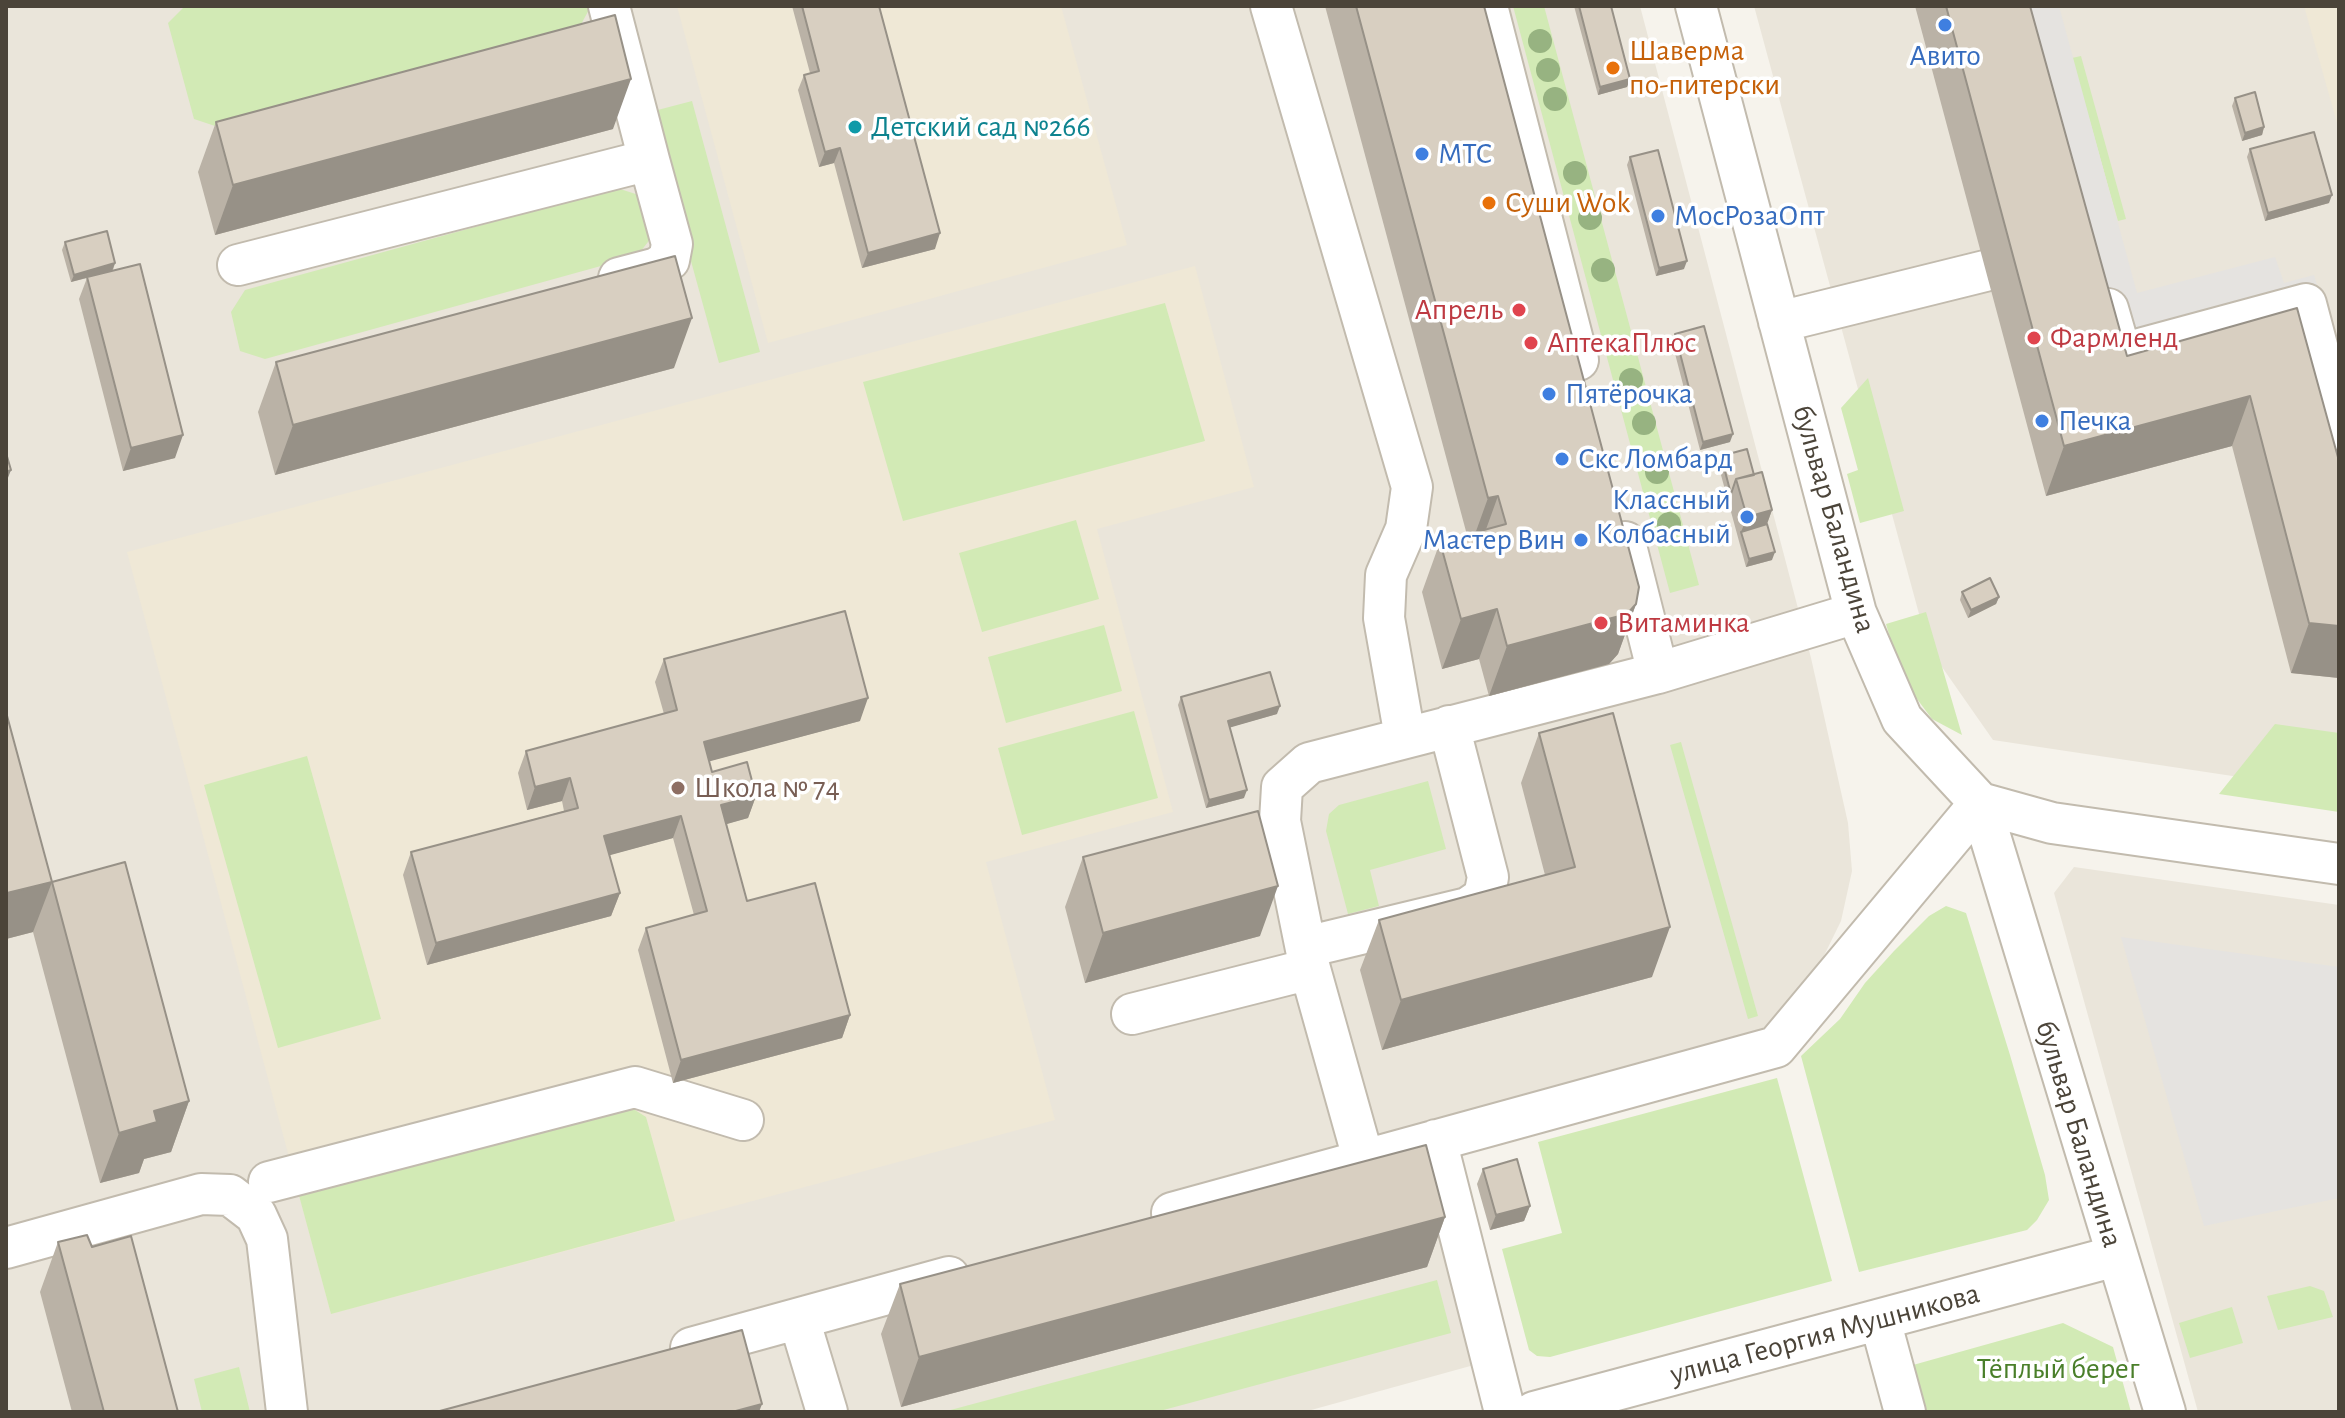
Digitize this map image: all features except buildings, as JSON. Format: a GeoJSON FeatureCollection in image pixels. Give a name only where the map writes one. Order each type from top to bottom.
{"type":"FeatureCollection","features":[{"type":"Feature","properties":{"kind":"street"},"geometry":{"type":"LineString","coordinates":[[583,288],[657,268],[669,260],[672,244],[609,6]]}},
{"type":"Feature","properties":{"kind":"street"},"geometry":{"type":"LineString","coordinates":[[1271,6],[1412,487],[1406,529],[1386,575],[1384,618],[1405,737]]}},
{"type":"Feature","properties":{"kind":"street"},"geometry":{"type":"LineString","coordinates":[[1487,6],[1588,399]]}},
{"type":"Feature","properties":{"kind":"street","name":"бульвар Баландина"},"geometry":{"type":"LineString","coordinates":[[1696,6],[1856,613],[1902,719],[1980,803],[2165,1412]]}},
{"type":"Feature","properties":{"kind":"street"},"geometry":{"type":"LineString","coordinates":[[238,265],[649,160]]}},
{"type":"Feature","properties":{"kind":"street"},"geometry":{"type":"LineString","coordinates":[[2097,270],[2121,354],[2306,304],[2339,429]]}},
{"type":"Feature","properties":{"kind":"street"},"geometry":{"type":"LineString","coordinates":[[1779,322],[1985,271]]}},
{"type":"Feature","properties":{"kind":"street"},"geometry":{"type":"LineString","coordinates":[[1615,506],[1658,673]]}},
{"type":"Feature","properties":{"kind":"street"},"geometry":{"type":"LineString","coordinates":[[1363,1158],[1308,958],[1280,821],[1282,787],[1309,763],[1658,673],[1856,613]]}},
{"type":"Feature","properties":{"kind":"street"},"geometry":{"type":"LineString","coordinates":[[1132,1014],[1468,908],[1484,897],[1488,877],[1449,726]]}},
{"type":"Feature","properties":{"kind":"street"},"geometry":{"type":"LineString","coordinates":[[1135,1224],[1363,1158],[1776,1047],[1980,803],[2052,823],[2339,864]]}},
{"type":"Feature","properties":{"kind":"street"},"geometry":{"type":"LineString","coordinates":[[269,1182],[635,1087],[743,1120]]}},
{"type":"Feature","properties":{"kind":"street"},"geometry":{"type":"LineString","coordinates":[[1436,1140],[1505,1412]]}},
{"type":"Feature","properties":{"kind":"street"},"geometry":{"type":"LineString","coordinates":[[6,1248],[201,1194],[230,1195],[256,1215],[267,1239],[287,1412]]}},
{"type":"Feature","properties":{"kind":"street","name":"улица Георгия Мушникова"},"geometry":{"type":"LineString","coordinates":[[1534,1412],[2116,1256]]}},
{"type":"Feature","properties":{"kind":"street"},"geometry":{"type":"LineString","coordinates":[[663,1356],[982,1267]]}},
{"type":"Feature","properties":{"kind":"street"},"geometry":{"type":"LineString","coordinates":[[799,1319],[827,1412]]}},
{"type":"Feature","properties":{"kind":"street"},"geometry":{"type":"LineString","coordinates":[[1880,1320],[1905,1412]]}},
{"type":"Feature","properties":{"kind":"shaded area"},"geometry":{"type":"Polygon","coordinates":[[[6,6],[1640,6],[1811,658],[1848,823],[1852,871],[1841,921],[1811,982],[1771,1028],[1414,1128],[1474,1365],[1304,1412],[6,1412],[6,6]]]}},
{"type":"Feature","properties":{"kind":"shaded area"},"geometry":{"type":"Polygon","coordinates":[[[677,6],[1061,6],[1127,245],[768,343],[677,6]]]}},
{"type":"Feature","properties":{"kind":"shaded area"},"geometry":{"type":"Polygon","coordinates":[[[1754,6],[2339,6],[2339,792],[1993,740],[1928,647],[1754,6]]]}},
{"type":"Feature","properties":{"kind":"shaded area"},"geometry":{"type":"Polygon","coordinates":[[[2026,6],[2059,6],[2137,293],[2275,257],[2284,283],[2314,275],[2339,359],[2121,354],[2026,6]]]}},
{"type":"Feature","properties":{"kind":"shaded area"},"geometry":{"type":"Polygon","coordinates":[[[2304,6],[2339,6],[2339,130],[2304,6]]]}},
{"type":"Feature","properties":{"kind":"shaded area","name":"Школа № 74"},"geometry":{"type":"Polygon","coordinates":[[[1195,266],[1254,487],[1097,529],[1173,812],[986,862],[1055,1120],[331,1314],[127,552],[1195,266]]]}},
{"type":"Feature","properties":{"kind":"shaded area"},"geometry":{"type":"Polygon","coordinates":[[[2074,867],[2339,905],[2339,1412],[2198,1412],[2054,893],[2074,867]]]}},
{"type":"Feature","properties":{"kind":"shaded area"},"geometry":{"type":"Polygon","coordinates":[[[2121,937],[2339,967],[2339,1198],[2204,1226],[2121,937]]]}},
{"type":"Feature","properties":{"kind":"green space"},"geometry":{"type":"Polygon","coordinates":[[[185,6],[591,6],[579,28],[224,129],[194,119],[168,23],[185,6]]]}},
{"type":"Feature","properties":{"kind":"green space"},"geometry":{"type":"Polygon","coordinates":[[[1513,6],[1544,6],[1699,585],[1670,593],[1513,6]]]}},
{"type":"Feature","properties":{"kind":"green space"},"geometry":{"type":"Polygon","coordinates":[[[2081,56],[2126,219],[2118,221],[2072,58],[2081,56]]]}},
{"type":"Feature","properties":{"kind":"green space"},"geometry":{"type":"Polygon","coordinates":[[[692,101],[760,352],[719,363],[650,112],[692,101]]]}},
{"type":"Feature","properties":{"kind":"green space"},"geometry":{"type":"Polygon","coordinates":[[[617,188],[645,197],[655,233],[637,256],[265,359],[240,351],[231,312],[245,290],[617,188]]]}},
{"type":"Feature","properties":{"kind":"green space"},"geometry":{"type":"Polygon","coordinates":[[[1165,303],[1205,441],[903,521],[863,382],[1165,303]]]}},
{"type":"Feature","properties":{"kind":"green space"},"geometry":{"type":"Polygon","coordinates":[[[1868,378],[1904,511],[1860,523],[1847,474],[1858,470],[1841,408],[1868,378]]]}},
{"type":"Feature","properties":{"kind":"green space"},"geometry":{"type":"Polygon","coordinates":[[[1076,520],[1099,599],[982,632],[959,553],[1076,520]]]}},
{"type":"Feature","properties":{"kind":"green space"},"geometry":{"type":"Polygon","coordinates":[[[1926,612],[1962,735],[1932,719],[1902,679],[1886,624],[1926,612]]]}},
{"type":"Feature","properties":{"kind":"green space"},"geometry":{"type":"Polygon","coordinates":[[[1104,625],[1122,691],[1006,723],[988,657],[1104,625]]]}},
{"type":"Feature","properties":{"kind":"green space"},"geometry":{"type":"Polygon","coordinates":[[[1134,711],[1158,798],[1022,835],[998,748],[1134,711]]]}},
{"type":"Feature","properties":{"kind":"green space"},"geometry":{"type":"Polygon","coordinates":[[[2275,724],[2339,733],[2339,812],[2219,794],[2275,724]]]}},
{"type":"Feature","properties":{"kind":"green space"},"geometry":{"type":"Polygon","coordinates":[[[1681,742],[1758,1016],[1748,1019],[1670,745],[1681,742]]]}},
{"type":"Feature","properties":{"kind":"green space"},"geometry":{"type":"Polygon","coordinates":[[[307,756],[381,1019],[278,1048],[204,785],[307,756]]]}},
{"type":"Feature","properties":{"kind":"green space"},"geometry":{"type":"Polygon","coordinates":[[[1428,781],[1446,849],[1370,870],[1379,906],[1348,914],[1326,831],[1329,814],[1339,805],[1428,781]]]}},
{"type":"Feature","properties":{"kind":"green space"},"geometry":{"type":"Polygon","coordinates":[[[1946,906],[1966,913],[2045,1175],[2049,1200],[2027,1230],[1859,1272],[1801,1056],[1840,1019],[1865,983],[1894,951],[1929,916],[1946,906]]]}},
{"type":"Feature","properties":{"kind":"green space"},"geometry":{"type":"Polygon","coordinates":[[[1777,1078],[1832,1281],[1550,1357],[1537,1356],[1529,1350],[1502,1249],[1562,1233],[1538,1142],[1777,1078]]]}},
{"type":"Feature","properties":{"kind":"green space"},"geometry":{"type":"Polygon","coordinates":[[[624,1103],[646,1117],[675,1221],[331,1314],[297,1188],[624,1103]]]}},
{"type":"Feature","properties":{"kind":"green space"},"geometry":{"type":"Polygon","coordinates":[[[1437,1280],[1451,1333],[1156,1412],[943,1412],[1437,1280]]]}},
{"type":"Feature","properties":{"kind":"green space"},"geometry":{"type":"Polygon","coordinates":[[[2310,1286],[2324,1291],[2333,1317],[2278,1330],[2267,1296],[2310,1286]]]}},
{"type":"Feature","properties":{"kind":"green space"},"geometry":{"type":"Polygon","coordinates":[[[2232,1307],[2243,1343],[2190,1358],[2179,1323],[2232,1307]]]}},
{"type":"Feature","properties":{"kind":"green space","name":"Тёплый берег"},"geometry":{"type":"Polygon","coordinates":[[[2063,1323],[2113,1347],[2131,1412],[1925,1412],[1913,1365],[2063,1323]]]}},
{"type":"Feature","properties":{"kind":"green space"},"geometry":{"type":"Polygon","coordinates":[[[239,1367],[250,1412],[202,1412],[194,1379],[239,1367]]]}},
{"type":"Feature","properties":{"kind":"place","name":"Авито"},"geometry":{"type":"Point","coordinates":[1945,25]}},
{"type":"Feature","properties":{"kind":"place","name":"Шаверма по-питерски"},"geometry":{"type":"Point","coordinates":[1613,68]}},
{"type":"Feature","properties":{"kind":"place","name":"Детский сад №266"},"geometry":{"type":"Point","coordinates":[855,127]}},
{"type":"Feature","properties":{"kind":"place","name":"МТС"},"geometry":{"type":"Point","coordinates":[1422,154]}},
{"type":"Feature","properties":{"kind":"place","name":"Суши Wok"},"geometry":{"type":"Point","coordinates":[1489,203]}},
{"type":"Feature","properties":{"kind":"place","name":"МосРозаОпт"},"geometry":{"type":"Point","coordinates":[1658,216]}},
{"type":"Feature","properties":{"kind":"place","name":"Апрель"},"geometry":{"type":"Point","coordinates":[1519,310]}},
{"type":"Feature","properties":{"kind":"place","name":"Фармленд"},"geometry":{"type":"Point","coordinates":[2034,338]}},
{"type":"Feature","properties":{"kind":"place","name":"АптекаПлюс"},"geometry":{"type":"Point","coordinates":[1531,343]}},
{"type":"Feature","properties":{"kind":"place","name":"Пятёрочка"},"geometry":{"type":"Point","coordinates":[1549,394]}},
{"type":"Feature","properties":{"kind":"place","name":"Печка"},"geometry":{"type":"Point","coordinates":[2042,421]}},
{"type":"Feature","properties":{"kind":"place","name":"Скс Ломбард"},"geometry":{"type":"Point","coordinates":[1562,459]}},
{"type":"Feature","properties":{"kind":"place","name":"Классный Колбасный"},"geometry":{"type":"Point","coordinates":[1747,517]}},
{"type":"Feature","properties":{"kind":"place","name":"Мастер Вин"},"geometry":{"type":"Point","coordinates":[1581,540]}},
{"type":"Feature","properties":{"kind":"place","name":"Витаминка"},"geometry":{"type":"Point","coordinates":[1601,623]}},
{"type":"Feature","properties":{"kind":"place","name":"Школа № 74"},"geometry":{"type":"Point","coordinates":[678,788]}}]}
